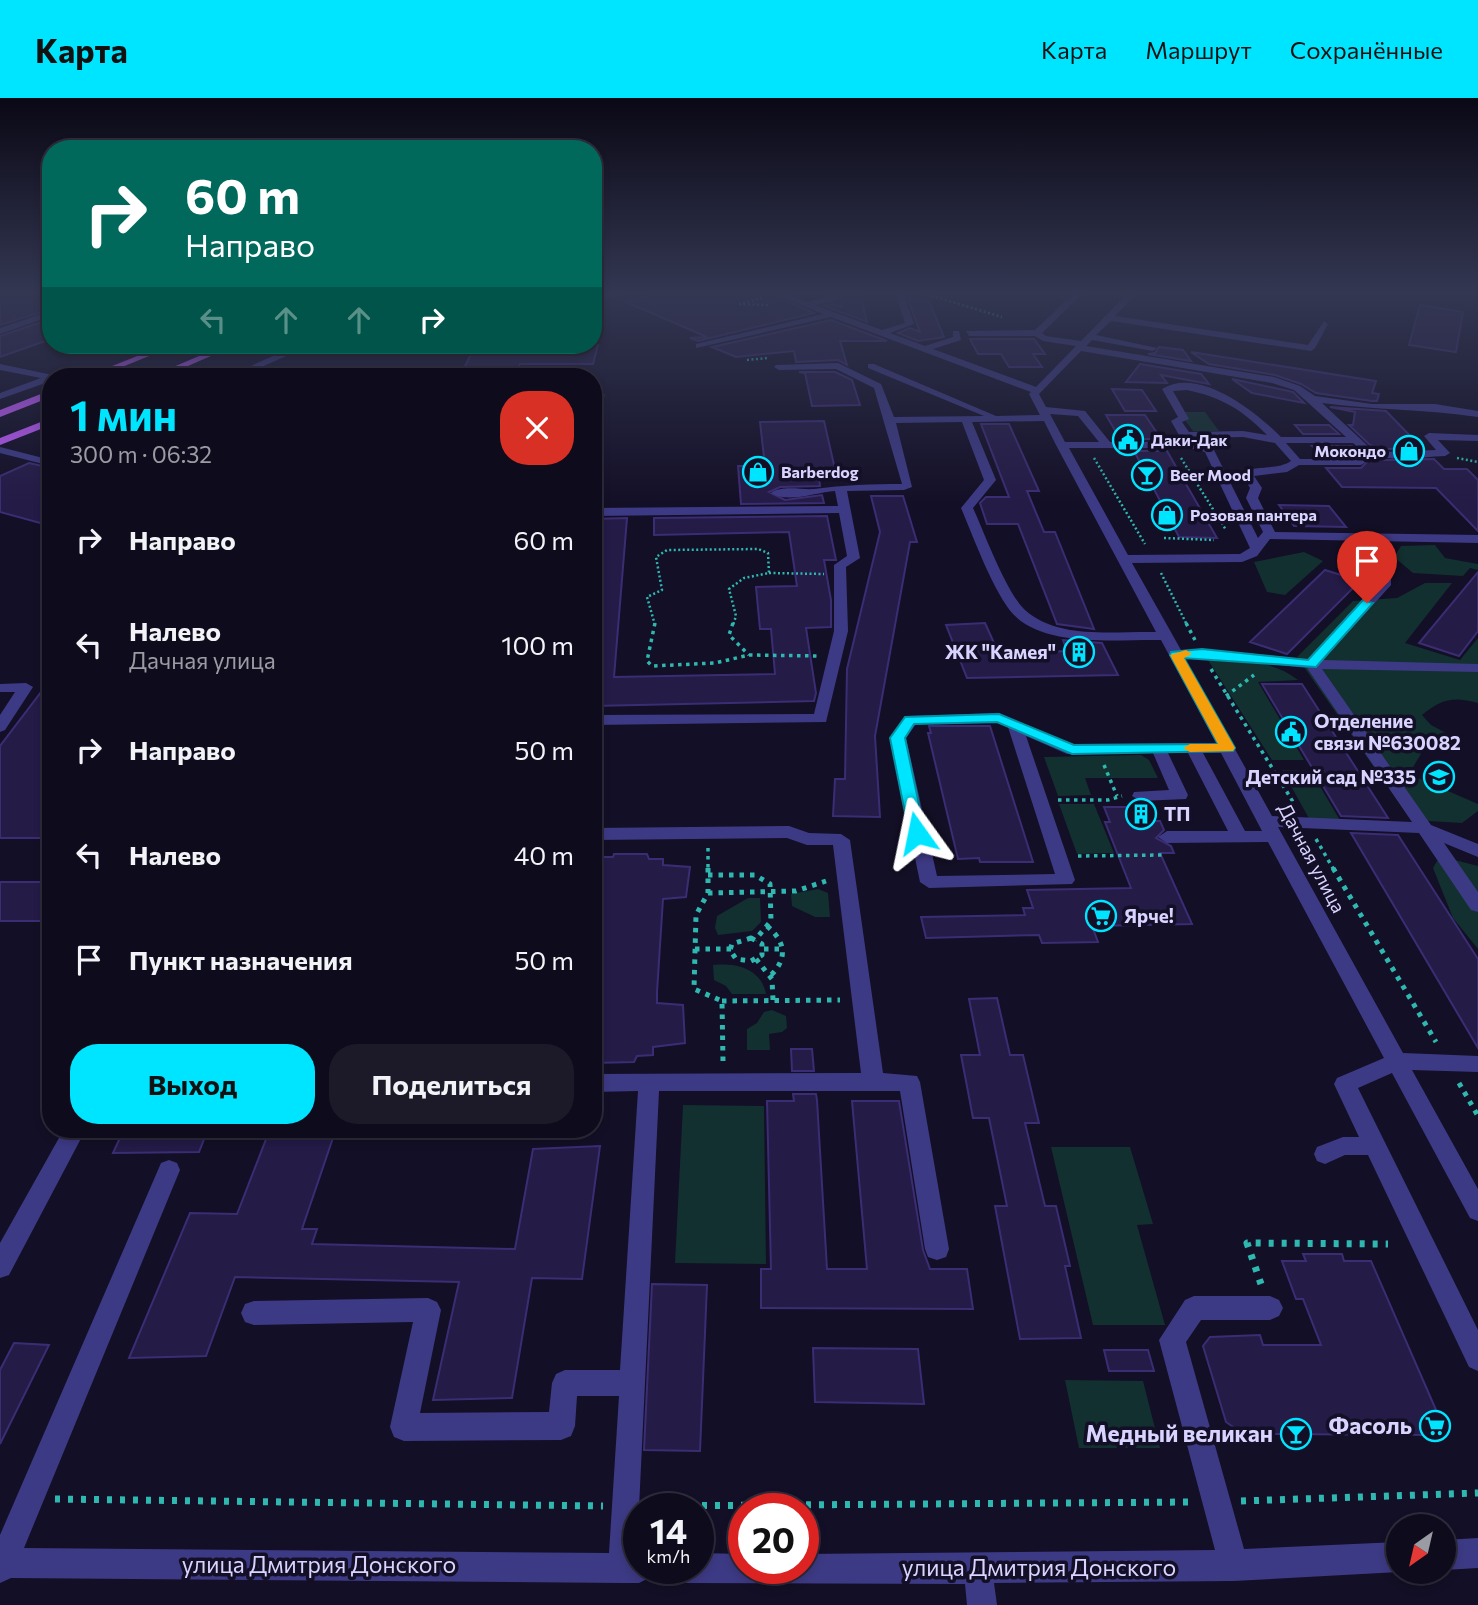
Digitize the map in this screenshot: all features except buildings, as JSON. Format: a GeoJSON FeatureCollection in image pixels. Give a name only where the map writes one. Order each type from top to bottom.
{"type":"FeatureCollection","features":[{"type":"Feature","properties":{"kind":"main road"},"geometry":{"type":"LineString","coordinates":[[0,414],[42,397]]}},
{"type":"Feature","properties":{"kind":"main road"},"geometry":{"type":"LineString","coordinates":[[0,442],[42,425]]}},
{"type":"Feature","properties":{"kind":"street"},"geometry":{"type":"LineString","coordinates":[[959,362],[1035,390],[1064,362]]}},
{"type":"Feature","properties":{"kind":"street"},"geometry":{"type":"LineString","coordinates":[[1183,362],[1274,380],[1297,388],[1365,449],[1383,455],[1434,456],[1445,453],[1429,436],[1478,438]]}},
{"type":"Feature","properties":{"kind":"street"},"geometry":{"type":"LineString","coordinates":[[777,493],[908,485],[878,386],[835,366],[779,367]]}},
{"type":"Feature","properties":{"kind":"street"},"geometry":{"type":"LineString","coordinates":[[871,366],[999,419]]}},
{"type":"Feature","properties":{"kind":"street"},"geometry":{"type":"LineString","coordinates":[[0,367],[42,375]]}},
{"type":"Feature","properties":{"kind":"street"},"geometry":{"type":"LineString","coordinates":[[2,399],[42,381]]}},
{"type":"Feature","properties":{"kind":"street"},"geometry":{"type":"LineString","coordinates":[[1256,547],[1248,536],[1209,450],[1188,440],[1176,421],[1184,419],[1167,388],[1187,387],[1220,393],[1239,402],[1297,462]]}},
{"type":"Feature","properties":{"kind":"street","name":"Дачная улица"},"geometry":{"type":"LineString","coordinates":[[1035,390],[1034,394],[1044,414],[1478,1211]]}},
{"type":"Feature","properties":{"kind":"street"},"geometry":{"type":"LineString","coordinates":[[1312,399],[1372,407],[1435,407],[1478,414]]}},
{"type":"Feature","properties":{"kind":"street"},"geometry":{"type":"LineString","coordinates":[[890,420],[999,419],[1081,413],[1107,445]]}},
{"type":"Feature","properties":{"kind":"street"},"geometry":{"type":"LineString","coordinates":[[966,419],[990,480],[967,508],[1018,612],[1044,626],[1067,633],[1166,636]]}},
{"type":"Feature","properties":{"kind":"street"},"geometry":{"type":"LineString","coordinates":[[1061,445],[1107,445],[1243,434],[1278,440],[1355,440]]}},
{"type":"Feature","properties":{"kind":"street"},"geometry":{"type":"LineString","coordinates":[[0,450],[42,461]]}},
{"type":"Feature","properties":{"kind":"street"},"geometry":{"type":"LineString","coordinates":[[1125,559],[1242,558],[1253,554],[1269,532],[1252,498],[1256,488],[1247,473],[1287,469],[1297,462],[1361,462]]}},
{"type":"Feature","properties":{"kind":"street"},"geometry":{"type":"LineString","coordinates":[[602,720],[821,719],[841,631],[840,565],[854,558],[840,488]]}},
{"type":"Feature","properties":{"kind":"street"},"geometry":{"type":"LineString","coordinates":[[602,512],[845,509]]}},
{"type":"Feature","properties":{"kind":"street"},"geometry":{"type":"LineString","coordinates":[[1267,535],[1478,539]]}},
{"type":"Feature","properties":{"kind":"street"},"geometry":{"type":"LineString","coordinates":[[1312,664],[1386,582]]}},
{"type":"Feature","properties":{"kind":"street"},"geometry":{"type":"LineString","coordinates":[[1176,655],[1202,653],[1312,664],[1472,668],[1478,653]]}},
{"type":"Feature","properties":{"kind":"street"},"geometry":{"type":"LineString","coordinates":[[1312,664],[1478,906]]}},
{"type":"Feature","properties":{"kind":"street"},"geometry":{"type":"LineString","coordinates":[[0,688],[26,687],[0,727]]}},
{"type":"Feature","properties":{"kind":"street"},"geometry":{"type":"LineString","coordinates":[[1015,725],[1067,878],[1063,882],[927,881],[898,736],[915,719],[996,718],[1015,725],[1067,749],[1227,748]]}},
{"type":"Feature","properties":{"kind":"street"},"geometry":{"type":"LineString","coordinates":[[1140,796],[1180,795],[1158,748]]}},
{"type":"Feature","properties":{"kind":"street"},"geometry":{"type":"LineString","coordinates":[[1193,748],[1239,836]]}},
{"type":"Feature","properties":{"kind":"street"},"geometry":{"type":"LineString","coordinates":[[1168,837],[1239,836],[1308,825],[1423,828],[1478,851]]}},
{"type":"Feature","properties":{"kind":"street"},"geometry":{"type":"LineString","coordinates":[[602,834],[789,832],[807,839],[841,839],[873,1080]]}},
{"type":"Feature","properties":{"kind":"street"},"geometry":{"type":"LineString","coordinates":[[1478,1064],[1397,1061],[1345,1084],[1478,1358]]}},
{"type":"Feature","properties":{"kind":"street"},"geometry":{"type":"LineString","coordinates":[[602,1083],[905,1080],[912,1084],[937,1249]]}},
{"type":"Feature","properties":{"kind":"street"},"geometry":{"type":"LineString","coordinates":[[632,1493],[633,1383],[649,1082]]}},
{"type":"Feature","properties":{"kind":"street"},"geometry":{"type":"LineString","coordinates":[[0,1267],[70,1138]]}},
{"type":"Feature","properties":{"kind":"street"},"geometry":{"type":"LineString","coordinates":[[1325,1154],[1343,1146],[1375,1146]]}},
{"type":"Feature","properties":{"kind":"street"},"geometry":{"type":"LineString","coordinates":[[1,1565],[32,1499],[169,1170]]}},
{"type":"Feature","properties":{"kind":"street"},"geometry":{"type":"LineString","coordinates":[[1234,1566],[1172,1340],[1194,1308],[1270,1308]]}},
{"type":"Feature","properties":{"kind":"street"},"geometry":{"type":"LineString","coordinates":[[254,1312],[428,1310],[404,1427],[561,1426],[565,1383],[633,1383]]}},
{"type":"Feature","properties":{"kind":"street"},"geometry":{"type":"LineString","coordinates":[[1456,1554],[1478,1553]]}},
{"type":"Feature","properties":{"kind":"street","name":"улица Дмитрия Донского"},"geometry":{"type":"LineString","coordinates":[[714,1568],[978,1570],[1234,1566],[1386,1558]]}},
{"type":"Feature","properties":{"kind":"street","name":"улица Дмитрия Донского"},"geometry":{"type":"LineString","coordinates":[[1,1565],[623,1568]]}},
{"type":"Feature","properties":{"kind":"street"},"geometry":{"type":"LineString","coordinates":[[978,1570],[982,1605]]}},
{"type":"Feature","properties":{"kind":"path"},"geometry":{"type":"LineString","coordinates":[[1086,445],[1154,559],[1226,696],[1308,825],[1478,1116]]}},
{"type":"Feature","properties":{"kind":"path"},"geometry":{"type":"LineString","coordinates":[[1178,452],[1242,558]]}},
{"type":"Feature","properties":{"kind":"path"},"geometry":{"type":"LineString","coordinates":[[1452,458],[1478,462]]}},
{"type":"Feature","properties":{"kind":"path"},"geometry":{"type":"LineString","coordinates":[[1164,538],[1233,540]]}},
{"type":"Feature","properties":{"kind":"path"},"geometry":{"type":"LineString","coordinates":[[769,573],[768,553],[758,549],[667,550],[656,557],[662,590],[647,597],[655,623],[647,661],[652,666],[715,663],[749,655],[835,657]]}},
{"type":"Feature","properties":{"kind":"path"},"geometry":{"type":"LineString","coordinates":[[749,655],[729,635],[736,617],[729,589],[744,578],[769,573],[839,575]]}},
{"type":"Feature","properties":{"kind":"path"},"geometry":{"type":"LineString","coordinates":[[1226,696],[1273,660]]}},
{"type":"Feature","properties":{"kind":"path"},"geometry":{"type":"LineString","coordinates":[[1097,749],[1117,796]]}},
{"type":"Feature","properties":{"kind":"path"},"geometry":{"type":"LineString","coordinates":[[1041,800],[1108,800],[1117,796],[1140,796]]}},
{"type":"Feature","properties":{"kind":"path"},"geometry":{"type":"LineString","coordinates":[[1059,856],[1177,855],[1168,837]]}},
{"type":"Feature","properties":{"kind":"path"},"geometry":{"type":"LineString","coordinates":[[708,856],[708,893],[696,915],[694,989],[722,1001],[820,1000]]}},
{"type":"Feature","properties":{"kind":"path"},"geometry":{"type":"LineString","coordinates":[[708,875],[755,875],[769,884],[771,921],[755,940]]}},
{"type":"Feature","properties":{"kind":"path"},"geometry":{"type":"LineString","coordinates":[[708,893],[796,891],[815,885]]}},
{"type":"Feature","properties":{"kind":"path"},"geometry":{"type":"LineString","coordinates":[[767,926],[782,940],[785,949],[782,963],[770,976]]}},
{"type":"Feature","properties":{"kind":"path"},"geometry":{"type":"LineString","coordinates":[[731,948],[736,940],[755,940],[764,949],[785,949]]}},
{"type":"Feature","properties":{"kind":"path"},"geometry":{"type":"LineString","coordinates":[[695,949],[731,948]]}},
{"type":"Feature","properties":{"kind":"path"},"geometry":{"type":"LineString","coordinates":[[731,948],[737,959],[755,960],[770,976],[773,1000]]}},
{"type":"Feature","properties":{"kind":"path"},"geometry":{"type":"LineString","coordinates":[[755,960],[764,949]]}},
{"type":"Feature","properties":{"kind":"path"},"geometry":{"type":"LineString","coordinates":[[722,1001],[723,1082]]}},
{"type":"Feature","properties":{"kind":"path"},"geometry":{"type":"LineString","coordinates":[[1270,1308],[1247,1243],[1388,1244]]}},
{"type":"Feature","properties":{"kind":"path"},"geometry":{"type":"LineString","coordinates":[[714,1506],[1218,1502],[1478,1493]]}},
{"type":"Feature","properties":{"kind":"path"},"geometry":{"type":"LineString","coordinates":[[32,1499],[604,1506]]}},
{"type":"Feature","properties":{"kind":"green space"},"geometry":{"type":"Polygon","coordinates":[[[1179,412],[1205,412],[1219,431],[1193,431],[1179,412]]]}},
{"type":"Feature","properties":{"kind":"green space"},"geometry":{"type":"Polygon","coordinates":[[[1435,545],[1445,558],[1478,564],[1478,570],[1470,568],[1463,576],[1413,573],[1394,557],[1401,546],[1435,545]]]}},
{"type":"Feature","properties":{"kind":"green space"},"geometry":{"type":"Polygon","coordinates":[[[1304,552],[1323,561],[1285,595],[1267,592],[1254,562],[1304,552]]]}},
{"type":"Feature","properties":{"kind":"green space"},"geometry":{"type":"Polygon","coordinates":[[[1425,583],[1452,583],[1405,643],[1460,660],[1478,638],[1478,703],[1448,700],[1435,705],[1422,715],[1431,725],[1446,733],[1451,744],[1445,752],[1425,747],[1409,774],[1478,804],[1478,811],[1462,823],[1411,820],[1297,657],[1353,601],[1397,598],[1425,583]]]}},
{"type":"Feature","properties":{"kind":"green space"},"geometry":{"type":"Polygon","coordinates":[[[1208,660],[1267,665],[1298,680],[1258,682],[1304,760],[1272,760],[1208,660]]]}},
{"type":"Feature","properties":{"kind":"green space"},"geometry":{"type":"Polygon","coordinates":[[[1141,755],[1149,760],[1158,778],[1085,778],[1091,795],[1058,796],[1044,757],[1141,755]]]}},
{"type":"Feature","properties":{"kind":"green space"},"geometry":{"type":"Polygon","coordinates":[[[1282,770],[1311,771],[1341,822],[1311,822],[1282,770]]]}},
{"type":"Feature","properties":{"kind":"green space"},"geometry":{"type":"Polygon","coordinates":[[[1059,804],[1094,804],[1114,853],[1077,854],[1059,804]]]}},
{"type":"Feature","properties":{"kind":"green space"},"geometry":{"type":"Polygon","coordinates":[[[1447,858],[1478,866],[1478,949],[1453,918],[1433,868],[1437,861],[1447,858]]]}},
{"type":"Feature","properties":{"kind":"green space"},"geometry":{"type":"Polygon","coordinates":[[[818,889],[828,893],[830,917],[815,917],[792,906],[791,894],[818,889]]]}},
{"type":"Feature","properties":{"kind":"green space"},"geometry":{"type":"Polygon","coordinates":[[[748,898],[760,898],[761,922],[752,931],[718,935],[715,928],[717,916],[748,898]]]}},
{"type":"Feature","properties":{"kind":"green space"},"geometry":{"type":"Polygon","coordinates":[[[713,965],[739,966],[746,969],[759,978],[766,994],[732,994],[726,986],[714,980],[713,965]]]}},
{"type":"Feature","properties":{"kind":"green space"},"geometry":{"type":"Polygon","coordinates":[[[772,1010],[786,1016],[787,1028],[782,1032],[769,1034],[770,1050],[747,1050],[747,1029],[757,1023],[764,1012],[772,1010]]]}},
{"type":"Feature","properties":{"kind":"green space"},"geometry":{"type":"Polygon","coordinates":[[[683,1105],[764,1106],[766,1264],[675,1263],[683,1105]]]}},
{"type":"Feature","properties":{"kind":"green space"},"geometry":{"type":"Polygon","coordinates":[[[1051,1147],[1130,1147],[1153,1224],[1137,1225],[1165,1325],[1093,1325],[1051,1147]]]}},
{"type":"Feature","properties":{"kind":"green space"},"geometry":{"type":"Polygon","coordinates":[[[1065,1380],[1143,1381],[1160,1448],[1079,1448],[1065,1380]]]}},
{"type":"Feature","properties":{"kind":"slow traffic"},"geometry":{"type":"LineString","coordinates":[[1186,654],[1176,655],[1227,748],[1190,748]]}},
{"type":"Feature","properties":{"kind":"place","name":"Даки-Дак"},"geometry":{"type":"Point","coordinates":[1128,440]}},
{"type":"Feature","properties":{"kind":"place","name":"Мокондо"},"geometry":{"type":"Point","coordinates":[1409,451]}},
{"type":"Feature","properties":{"kind":"place","name":"Barberdog"},"geometry":{"type":"Point","coordinates":[758,472]}},
{"type":"Feature","properties":{"kind":"place","name":"Beer Mood"},"geometry":{"type":"Point","coordinates":[1147,475]}},
{"type":"Feature","properties":{"kind":"place","name":"Розовая пантера"},"geometry":{"type":"Point","coordinates":[1167,515]}},
{"type":"Feature","properties":{"kind":"place","name":"ЖК \"Камея\""},"geometry":{"type":"Point","coordinates":[1079,652]}},
{"type":"Feature","properties":{"kind":"place","name":"Отделение связи №630082"},"geometry":{"type":"Point","coordinates":[1291,732]}},
{"type":"Feature","properties":{"kind":"place","name":"Детский сад №335"},"geometry":{"type":"Point","coordinates":[1439,777]}},
{"type":"Feature","properties":{"kind":"place","name":"ТП"},"geometry":{"type":"Point","coordinates":[1141,814]}},
{"type":"Feature","properties":{"kind":"place","name":"Ярче!"},"geometry":{"type":"Point","coordinates":[1101,916]}},
{"type":"Feature","properties":{"kind":"place","name":"Фасоль"},"geometry":{"type":"Point","coordinates":[1435,1426]}},
{"type":"Feature","properties":{"kind":"place","name":"Медный великан"},"geometry":{"type":"Point","coordinates":[1296,1434]}},
{"type":"Feature","properties":{"kind":"route"},"geometry":{"type":"LineString","coordinates":[[917,833],[898,738],[910,720],[999,718],[1067,749],[1227,748],[1176,655],[1202,653],[1312,664],[1367,603]]}}]}
